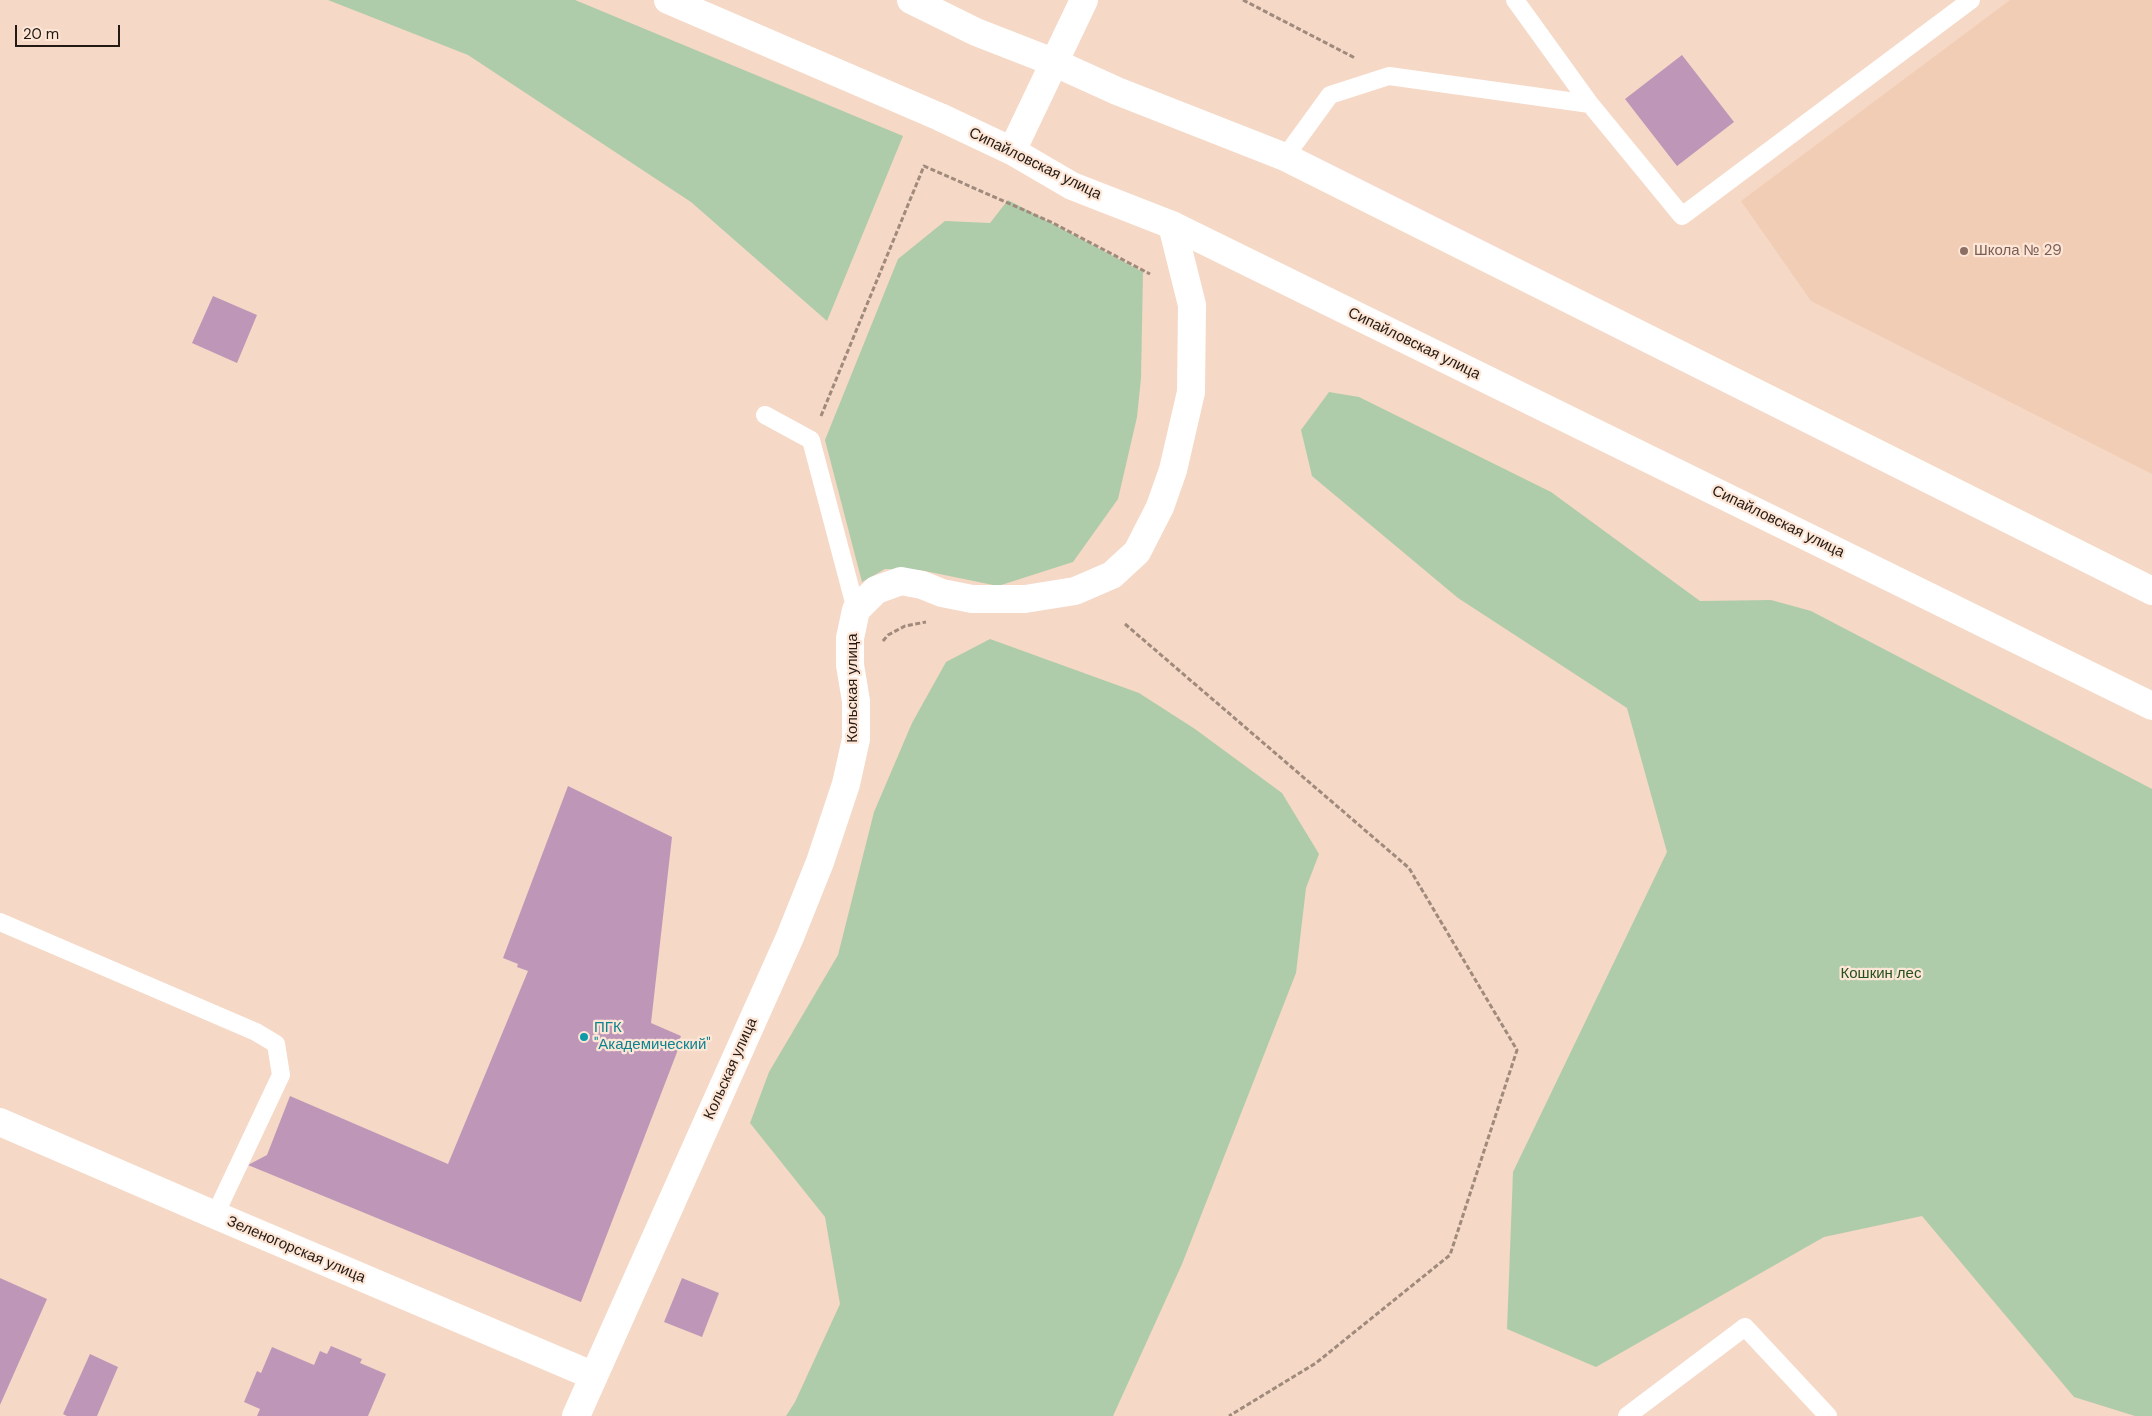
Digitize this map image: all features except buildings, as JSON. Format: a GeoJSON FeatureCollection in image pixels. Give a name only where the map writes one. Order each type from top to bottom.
{"type":"FeatureCollection","features":[{"type":"Feature","properties":{"kind":"main road","name":"Сипайловская улица"},"geometry":{"type":"LineString","coordinates":[[668,0],[916,106],[1012,151],[1072,186],[1172,225],[2152,706]]}},
{"type":"Feature","properties":{"kind":"main road"},"geometry":{"type":"LineString","coordinates":[[911,0],[976,32],[1053,62],[1117,91],[1285,157],[2152,591]]}},
{"type":"Feature","properties":{"kind":"main road"},"geometry":{"type":"LineString","coordinates":[[1012,151],[1084,0]]}},
{"type":"Feature","properties":{"kind":"main road"},"geometry":{"type":"LineString","coordinates":[[856,610],[876,590],[901,580],[922,585],[942,593],[972,598],[1024,599],[1075,591],[1112,574],[1137,552],[1160,507],[1173,470],[1190,392],[1191,295],[1172,225]]}},
{"type":"Feature","properties":{"kind":"main road","name":"Кольская улица"},"geometry":{"type":"LineString","coordinates":[[576,1416],[790,937],[820,862],[846,784],[856,739],[856,701],[850,665],[850,638],[856,610]]}},
{"type":"Feature","properties":{"kind":"main road","name":"Зеленогорская улица"},"geometry":{"type":"LineString","coordinates":[[0,1122],[594,1376]]}},
{"type":"Feature","properties":{"kind":"lane"},"geometry":{"type":"LineString","coordinates":[[1514,0],[1590,104],[1682,216],[1972,0]]}},
{"type":"Feature","properties":{"kind":"lane"},"geometry":{"type":"LineString","coordinates":[[1285,157],[1330,95],[1388,76],[1590,104]]}},
{"type":"Feature","properties":{"kind":"lane"},"geometry":{"type":"LineString","coordinates":[[765,415],[811,440],[856,610]]}},
{"type":"Feature","properties":{"kind":"lane"},"geometry":{"type":"LineString","coordinates":[[0,922],[256,1032],[276,1044],[281,1075],[215,1215]]}},
{"type":"Feature","properties":{"kind":"lane"},"geometry":{"type":"LineString","coordinates":[[1626,1416],[1746,1327],[1828,1416]]}},
{"type":"Feature","properties":{"kind":"path"},"geometry":{"type":"LineString","coordinates":[[1244,0],[1388,76]]}},
{"type":"Feature","properties":{"kind":"path"},"geometry":{"type":"LineString","coordinates":[[811,440],[924,166],[1051,222],[1191,295]]}},
{"type":"Feature","properties":{"kind":"path"},"geometry":{"type":"LineString","coordinates":[[882,643],[888,635],[905,626],[931,622]]}},
{"type":"Feature","properties":{"kind":"path"},"geometry":{"type":"LineString","coordinates":[[1125,624],[1409,868],[1517,1050],[1450,1255],[1316,1363],[1229,1416]]}},
{"type":"Feature","properties":{"kind":"shaded area","name":"Школа № 29"},"geometry":{"type":"Polygon","coordinates":[[[2010,0],[2152,0],[2152,474],[1811,301],[1741,201],[2010,0]]]}},
{"type":"Feature","properties":{"kind":"green space"},"geometry":{"type":"Polygon","coordinates":[[[328,0],[575,0],[903,136],[827,321],[691,202],[468,55],[328,0]]]}},
{"type":"Feature","properties":{"kind":"green space"},"geometry":{"type":"Polygon","coordinates":[[[1008,200],[1143,272],[1141,378],[1137,417],[1118,499],[1073,562],[998,586],[920,570],[885,569],[862,582],[825,440],[898,259],[945,221],[990,223],[1008,200]]]}},
{"type":"Feature","properties":{"kind":"green space","name":"Кошкин лес"},"geometry":{"type":"Polygon","coordinates":[[[1329,392],[1359,397],[1551,492],[1700,601],[1771,600],[1811,611],[2152,789],[2152,1416],[2135,1416],[2074,1397],[1922,1216],[1824,1237],[1596,1367],[1507,1329],[1513,1172],[1667,852],[1627,708],[1458,598],[1312,476],[1301,430],[1329,392]]]}},
{"type":"Feature","properties":{"kind":"green space"},"geometry":{"type":"Polygon","coordinates":[[[990,639],[1139,693],[1195,729],[1282,793],[1319,854],[1306,888],[1296,973],[1182,1264],[1113,1416],[786,1416],[795,1402],[840,1304],[825,1217],[750,1123],[769,1072],[838,955],[874,812],[912,723],[946,662],[990,639]]]}},
{"type":"Feature","properties":{"kind":"place","name":"Школа № 29"},"geometry":{"type":"Point","coordinates":[1964,251]}},
{"type":"Feature","properties":{"kind":"place","name":"ПГК \"Академический\""},"geometry":{"type":"Point","coordinates":[584,1037]}}]}
